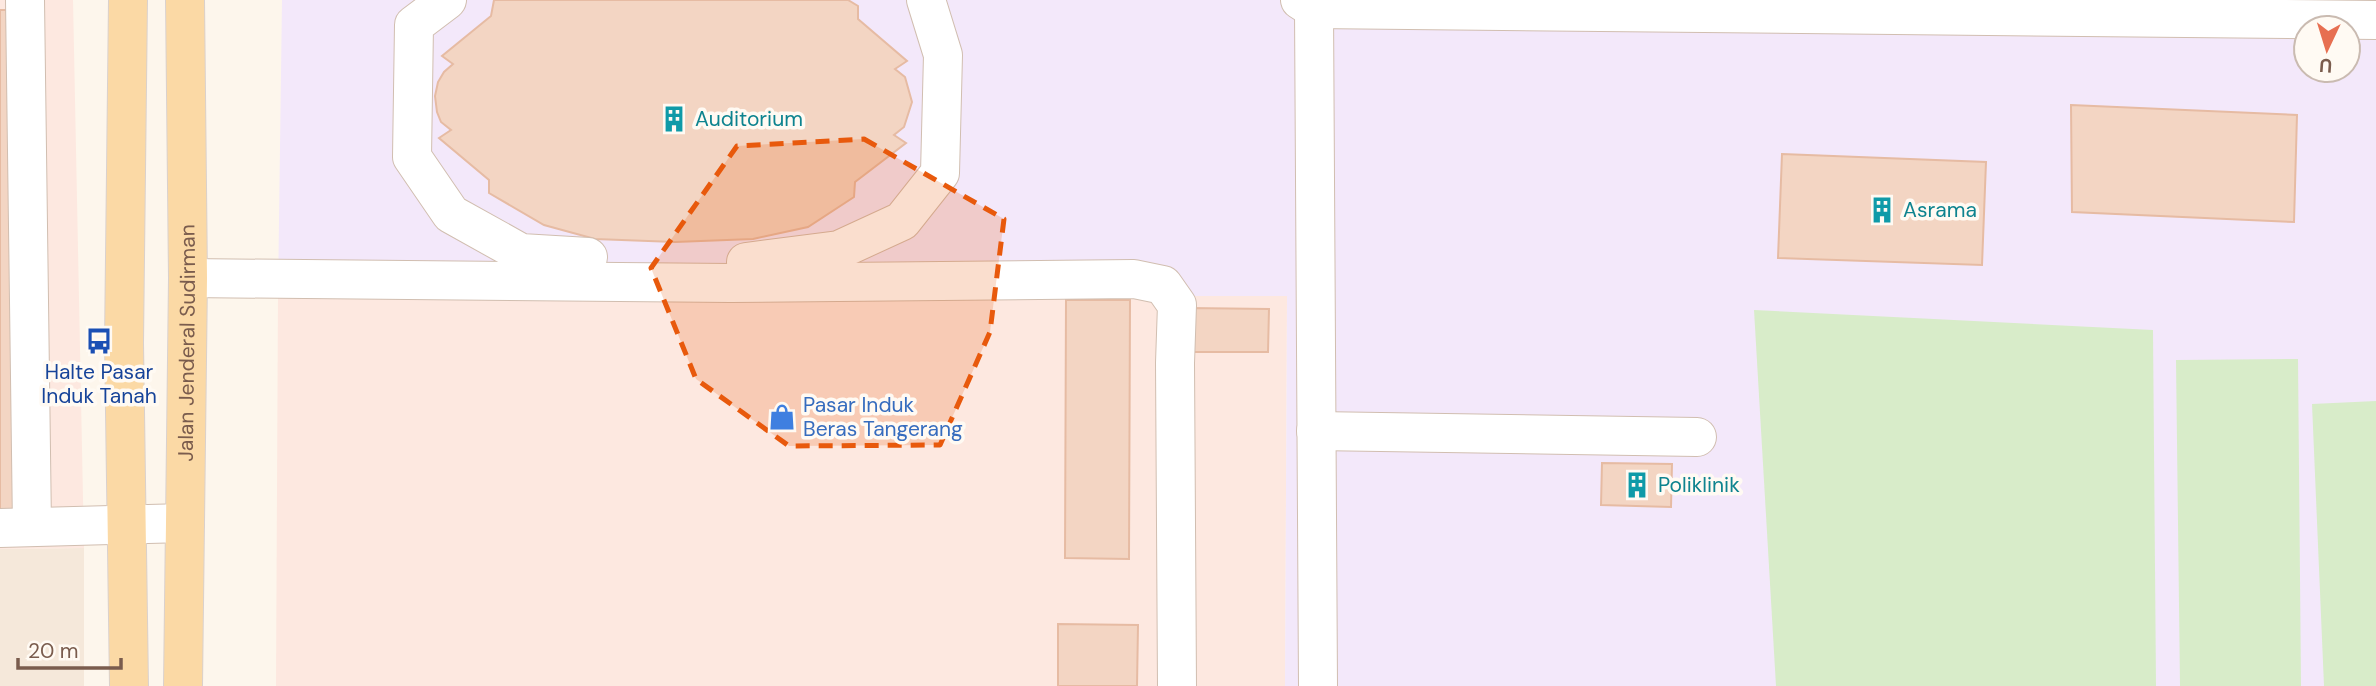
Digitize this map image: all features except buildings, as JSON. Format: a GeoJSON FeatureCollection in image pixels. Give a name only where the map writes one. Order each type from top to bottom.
{"type":"FeatureCollection","features":[{"type":"Feature","properties":{"kind":"main road"},"geometry":{"type":"LineString","coordinates":[[128,0],[124,343],[129,686]]}},
{"type":"Feature","properties":{"kind":"main road","name":"Jalan Jenderal Sudirman"},"geometry":{"type":"LineString","coordinates":[[183,686],[188,278],[186,0]]}},
{"type":"Feature","properties":{"kind":"street"},"geometry":{"type":"LineString","coordinates":[[25,0],[16,528],[185,523]]}},
{"type":"Feature","properties":{"kind":"street"},"geometry":{"type":"LineString","coordinates":[[447,0],[414,25],[412,157],[451,214],[521,253],[727,264],[839,250],[902,221],[940,173],[943,55],[926,0]]}},
{"type":"Feature","properties":{"kind":"street"},"geometry":{"type":"LineString","coordinates":[[1318,686],[1316,431],[1307,5],[2370,13]]}},
{"type":"Feature","properties":{"kind":"street"},"geometry":{"type":"LineString","coordinates":[[188,278],[731,283],[1134,279],[1163,285],[1177,305],[1177,686]]}},
{"type":"Feature","properties":{"kind":"street"},"geometry":{"type":"LineString","coordinates":[[1316,431],[1697,437]]}},
{"type":"Feature","properties":{"kind":"highlighted area"},"geometry":{"type":"Polygon","coordinates":[[[864,139],[1004,219],[990,332],[940,445],[789,446],[696,379],[651,268],[737,146],[864,139]]]}},
{"type":"Feature","properties":{"kind":"shaded area"},"geometry":{"type":"Polygon","coordinates":[[[0,0],[73,0],[84,548],[0,549],[0,0]]]}},
{"type":"Feature","properties":{"kind":"shaded area"},"geometry":{"type":"Polygon","coordinates":[[[282,0],[2376,0],[2376,686],[1285,686],[1287,296],[278,296],[282,0]]]}},
{"type":"Feature","properties":{"kind":"shaded area","name":"Pasar Induk Beras Tangerang"},"geometry":{"type":"Polygon","coordinates":[[[278,296],[1287,296],[1285,686],[276,686],[278,296]]]}},
{"type":"Feature","properties":{"kind":"shaded area"},"geometry":{"type":"Polygon","coordinates":[[[84,548],[84,686],[0,686],[0,549],[84,548]]]}},
{"type":"Feature","properties":{"kind":"green space"},"geometry":{"type":"Polygon","coordinates":[[[1754,310],[2153,330],[2156,686],[1776,686],[1754,310]]]}},
{"type":"Feature","properties":{"kind":"green space"},"geometry":{"type":"Polygon","coordinates":[[[2298,359],[2301,686],[2180,686],[2176,360],[2298,359]]]}},
{"type":"Feature","properties":{"kind":"green space"},"geometry":{"type":"Polygon","coordinates":[[[2376,401],[2376,686],[2324,686],[2312,404],[2376,401]]]}},
{"type":"Feature","properties":{"kind":"place","name":"Auditorium"},"geometry":{"type":"Point","coordinates":[674,119]}},
{"type":"Feature","properties":{"kind":"place","name":"Asrama"},"geometry":{"type":"Point","coordinates":[1882,210]}},
{"type":"Feature","properties":{"kind":"place","name":"Halte Pasar Induk Tanah"},"geometry":{"type":"Point","coordinates":[99,341]}},
{"type":"Feature","properties":{"kind":"place","name":"Pasar Induk Beras Tangerang"},"geometry":{"type":"Point","coordinates":[782,417]}},
{"type":"Feature","properties":{"kind":"place","name":"Poliklinik"},"geometry":{"type":"Point","coordinates":[1637,485]}}]}
